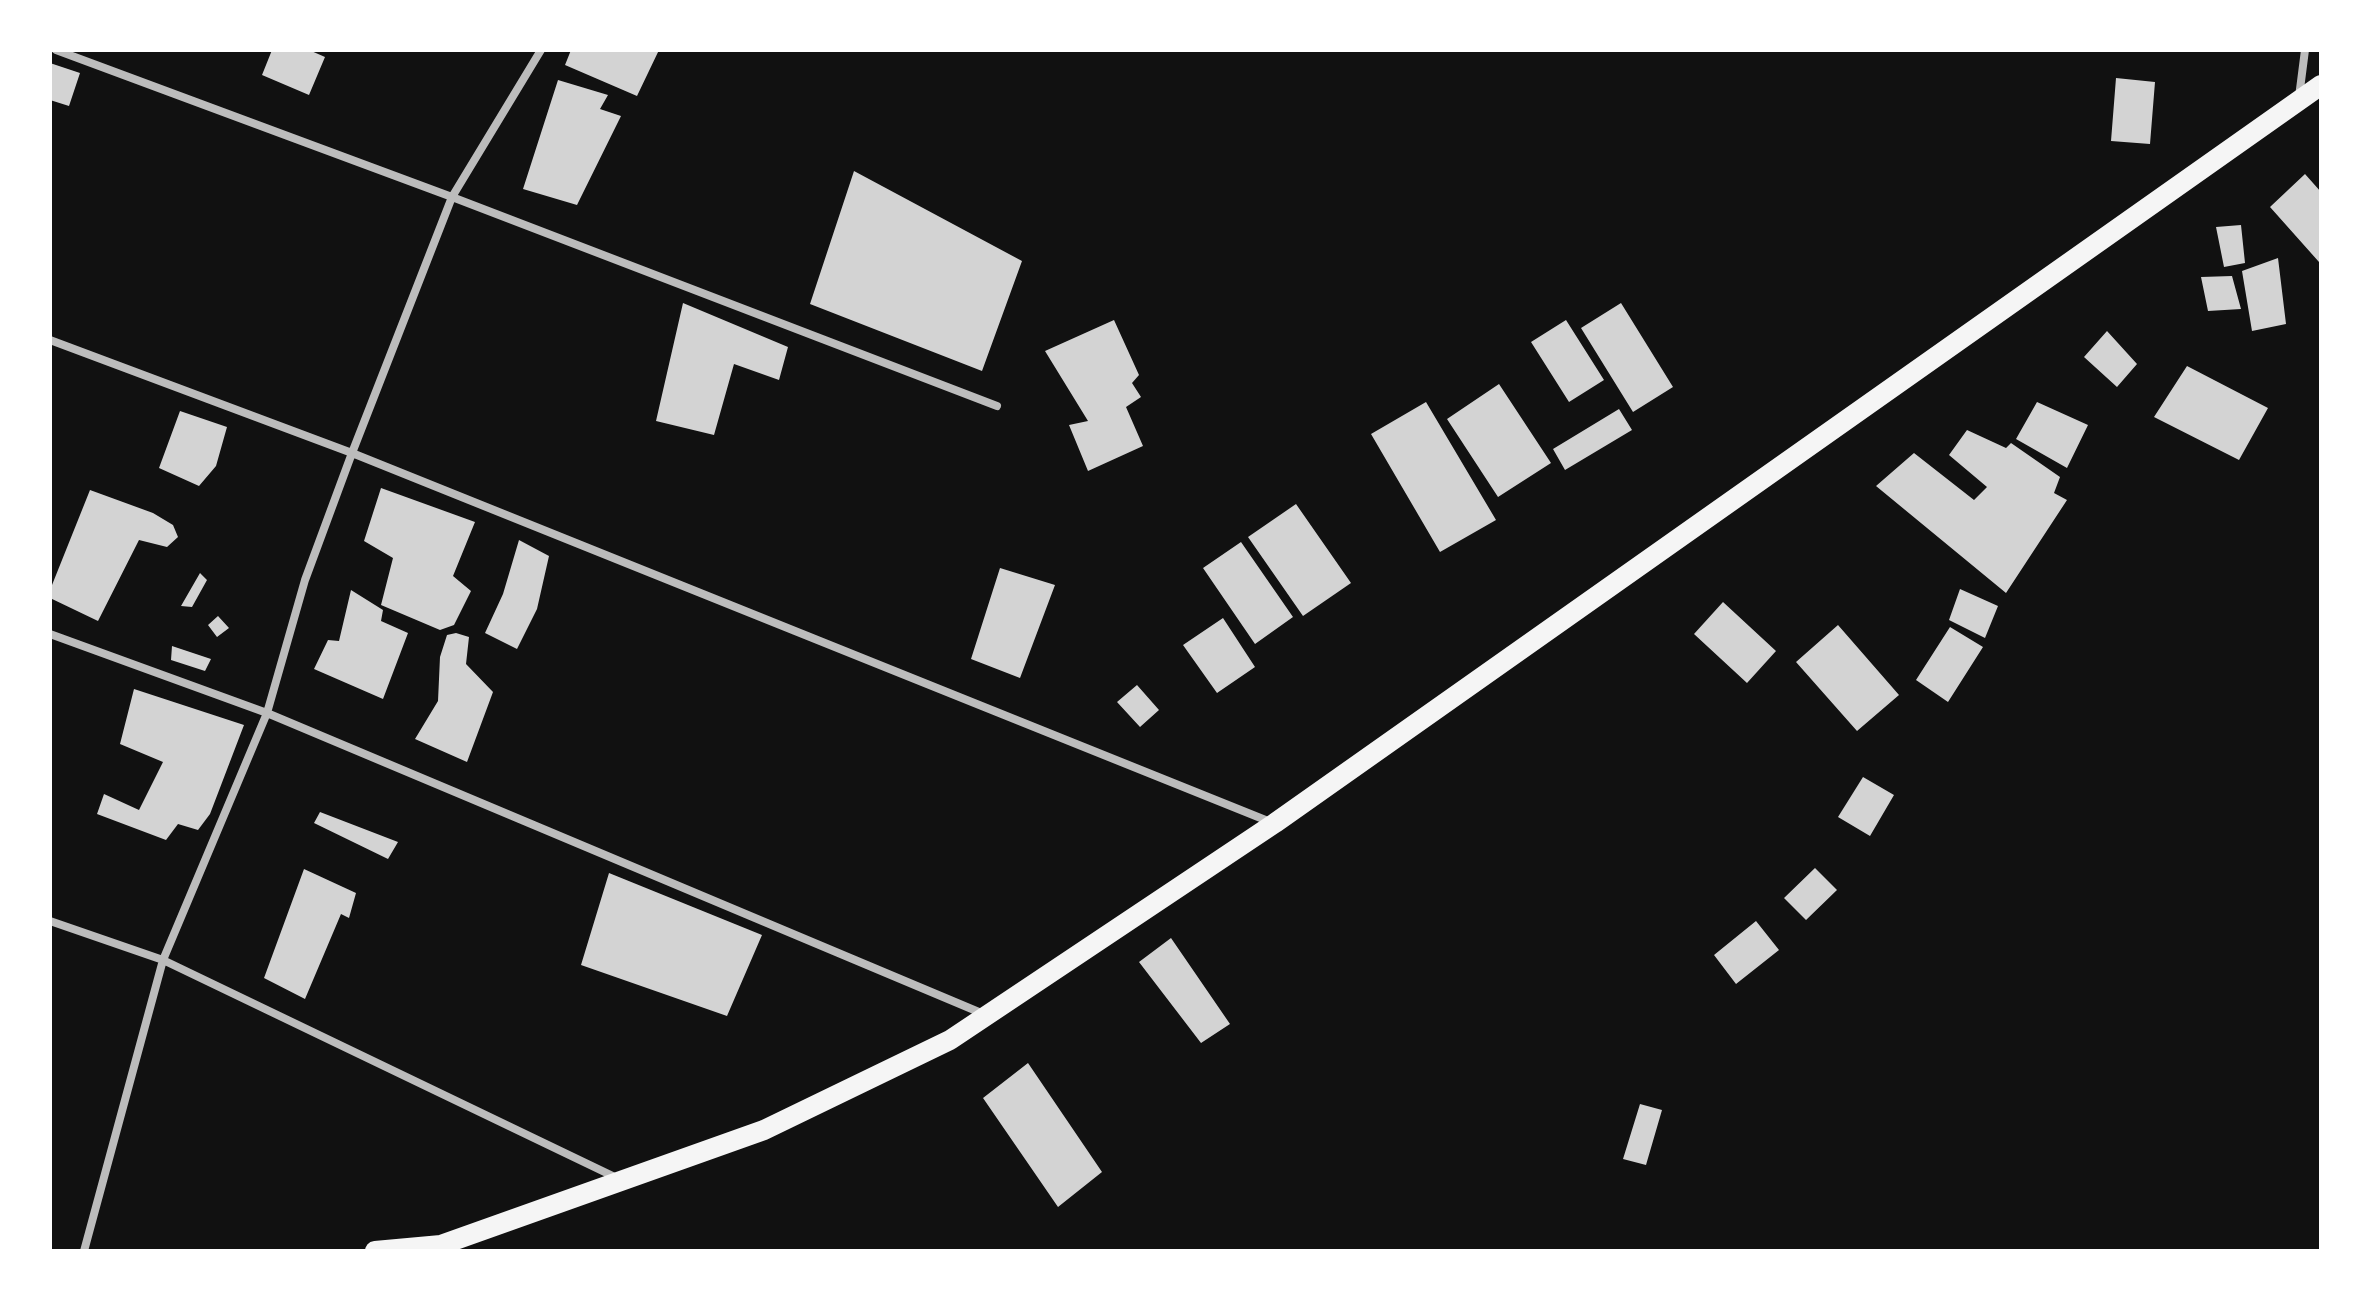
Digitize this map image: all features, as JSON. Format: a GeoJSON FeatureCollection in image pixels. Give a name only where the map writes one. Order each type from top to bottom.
{"type":"FeatureCollection","features":[{"type":"Feature","properties":{"kind":"main road"},"geometry":{"type":"LineString","coordinates":[[375,1251],[441,1245],[764,1130],[950,1040],[1275,823],[2321,85]]}},
{"type":"Feature","properties":{"kind":"street"},"geometry":{"type":"LineString","coordinates":[[56,50],[452,197],[997,406]]}},
{"type":"Feature","properties":{"kind":"street"},"geometry":{"type":"LineString","coordinates":[[84,1251],[163,960],[267,713],[305,580],[352,453],[452,197],[541,50]]}},
{"type":"Feature","properties":{"kind":"street"},"geometry":{"type":"LineString","coordinates":[[2298,99],[2305,50]]}},
{"type":"Feature","properties":{"kind":"street"},"geometry":{"type":"LineString","coordinates":[[50,340],[352,453],[1275,823]]}},
{"type":"Feature","properties":{"kind":"street"},"geometry":{"type":"LineString","coordinates":[[50,634],[267,713],[988,1015]]}},
{"type":"Feature","properties":{"kind":"street"},"geometry":{"type":"LineString","coordinates":[[50,921],[163,960],[622,1180]]}},
{"type":"Feature","properties":{"kind":"building"},"geometry":{"type":"Polygon","coordinates":[[[272,50],[309,50],[325,57],[309,95],[262,75],[272,50]]]}},
{"type":"Feature","properties":{"kind":"building"},"geometry":{"type":"Polygon","coordinates":[[[571,50],[659,50],[637,96],[565,65],[571,50]]]}},
{"type":"Feature","properties":{"kind":"building"},"geometry":{"type":"Polygon","coordinates":[[[50,63],[80,73],[69,106],[50,100],[50,63]]]}},
{"type":"Feature","properties":{"kind":"building"},"geometry":{"type":"Polygon","coordinates":[[[2116,78],[2155,82],[2150,144],[2111,141],[2116,78]]]}},
{"type":"Feature","properties":{"kind":"building"},"geometry":{"type":"Polygon","coordinates":[[[558,80],[608,95],[600,109],[621,116],[577,205],[523,189],[558,80]]]}},
{"type":"Feature","properties":{"kind":"building"},"geometry":{"type":"Polygon","coordinates":[[[854,171],[1022,261],[982,371],[810,304],[854,171]]]}},
{"type":"Feature","properties":{"kind":"building"},"geometry":{"type":"Polygon","coordinates":[[[2305,174],[2321,192],[2319,262],[2270,207],[2305,174]]]}},
{"type":"Feature","properties":{"kind":"building"},"geometry":{"type":"Polygon","coordinates":[[[2241,225],[2245,263],[2224,267],[2216,227],[2241,225]]]}},
{"type":"Feature","properties":{"kind":"building"},"geometry":{"type":"Polygon","coordinates":[[[2278,258],[2286,324],[2252,331],[2242,271],[2278,258]]]}},
{"type":"Feature","properties":{"kind":"building"},"geometry":{"type":"Polygon","coordinates":[[[2232,276],[2241,309],[2208,311],[2201,277],[2232,276]]]}},
{"type":"Feature","properties":{"kind":"building"},"geometry":{"type":"Polygon","coordinates":[[[683,303],[788,347],[779,380],[734,364],[714,435],[656,421],[683,303]]]}},
{"type":"Feature","properties":{"kind":"building"},"geometry":{"type":"Polygon","coordinates":[[[1621,303],[1673,387],[1633,412],[1581,328],[1621,303]]]}},
{"type":"Feature","properties":{"kind":"building"},"geometry":{"type":"Polygon","coordinates":[[[1114,320],[1139,375],[1132,383],[1141,397],[1126,407],[1143,446],[1088,471],[1069,425],[1088,421],[1045,351],[1114,320]]]}},
{"type":"Feature","properties":{"kind":"building"},"geometry":{"type":"Polygon","coordinates":[[[1566,320],[1604,380],[1569,402],[1531,342],[1566,320]]]}},
{"type":"Feature","properties":{"kind":"building"},"geometry":{"type":"Polygon","coordinates":[[[2107,331],[2137,364],[2117,387],[2084,357],[2107,331]]]}},
{"type":"Feature","properties":{"kind":"building"},"geometry":{"type":"Polygon","coordinates":[[[2187,366],[2268,408],[2239,460],[2154,417],[2187,366]]]}},
{"type":"Feature","properties":{"kind":"building"},"geometry":{"type":"Polygon","coordinates":[[[1499,384],[1551,463],[1498,497],[1447,419],[1499,384]]]}},
{"type":"Feature","properties":{"kind":"building"},"geometry":{"type":"Polygon","coordinates":[[[1426,402],[1496,520],[1440,552],[1371,434],[1426,402]]]}},
{"type":"Feature","properties":{"kind":"building"},"geometry":{"type":"Polygon","coordinates":[[[2037,402],[2088,425],[2067,468],[2016,439],[2037,402]]]}},
{"type":"Feature","properties":{"kind":"building"},"geometry":{"type":"Polygon","coordinates":[[[1619,409],[1632,430],[1565,470],[1553,449],[1619,409]]]}},
{"type":"Feature","properties":{"kind":"building"},"geometry":{"type":"Polygon","coordinates":[[[180,411],[227,427],[216,466],[199,486],[159,468],[180,411]]]}},
{"type":"Feature","properties":{"kind":"building"},"geometry":{"type":"Polygon","coordinates":[[[1967,430],[2006,448],[2011,443],[2060,477],[2054,493],[2067,500],[2006,593],[1876,486],[1914,453],[1974,500],[1987,487],[1949,455],[1967,430]]]}},
{"type":"Feature","properties":{"kind":"building"},"geometry":{"type":"Polygon","coordinates":[[[381,488],[475,522],[453,576],[471,591],[454,625],[440,630],[381,605],[393,558],[364,541],[381,488]]]}},
{"type":"Feature","properties":{"kind":"building"},"geometry":{"type":"Polygon","coordinates":[[[90,490],[153,513],[173,525],[178,537],[167,547],[139,540],[98,621],[50,598],[50,590],[90,490]]]}},
{"type":"Feature","properties":{"kind":"building"},"geometry":{"type":"Polygon","coordinates":[[[1296,504],[1351,583],[1303,616],[1248,537],[1296,504]]]}},
{"type":"Feature","properties":{"kind":"building"},"geometry":{"type":"Polygon","coordinates":[[[519,540],[549,556],[537,609],[517,649],[485,633],[503,594],[519,540]]]}},
{"type":"Feature","properties":{"kind":"building"},"geometry":{"type":"Polygon","coordinates":[[[1241,542],[1293,617],[1255,644],[1203,568],[1241,542]]]}},
{"type":"Feature","properties":{"kind":"building"},"geometry":{"type":"Polygon","coordinates":[[[1000,568],[1055,585],[1020,678],[971,659],[1000,568]]]}},
{"type":"Feature","properties":{"kind":"building"},"geometry":{"type":"Polygon","coordinates":[[[200,573],[207,580],[192,607],[181,606],[200,573]]]}},
{"type":"Feature","properties":{"kind":"building"},"geometry":{"type":"Polygon","coordinates":[[[1960,589],[1998,606],[1985,638],[1949,620],[1960,589]]]}},
{"type":"Feature","properties":{"kind":"building"},"geometry":{"type":"Polygon","coordinates":[[[351,590],[383,610],[381,621],[408,633],[383,699],[314,669],[328,640],[339,641],[351,590]]]}},
{"type":"Feature","properties":{"kind":"building"},"geometry":{"type":"Polygon","coordinates":[[[1723,602],[1776,651],[1747,683],[1694,634],[1723,602]]]}},
{"type":"Feature","properties":{"kind":"building"},"geometry":{"type":"Polygon","coordinates":[[[218,616],[229,628],[217,637],[208,625],[218,616]]]}},
{"type":"Feature","properties":{"kind":"building"},"geometry":{"type":"Polygon","coordinates":[[[1223,618],[1255,667],[1217,693],[1183,645],[1223,618]]]}},
{"type":"Feature","properties":{"kind":"building"},"geometry":{"type":"Polygon","coordinates":[[[1838,625],[1899,695],[1857,731],[1796,662],[1838,625]]]}},
{"type":"Feature","properties":{"kind":"building"},"geometry":{"type":"Polygon","coordinates":[[[1950,627],[1983,647],[1948,702],[1916,680],[1950,627]]]}},
{"type":"Feature","properties":{"kind":"building"},"geometry":{"type":"Polygon","coordinates":[[[456,633],[469,637],[466,664],[493,692],[467,762],[415,739],[438,701],[440,657],[447,635],[456,633]]]}},
{"type":"Feature","properties":{"kind":"building"},"geometry":{"type":"Polygon","coordinates":[[[172,646],[211,659],[205,671],[171,660],[172,646]]]}},
{"type":"Feature","properties":{"kind":"building"},"geometry":{"type":"Polygon","coordinates":[[[1137,685],[1159,710],[1140,727],[1117,702],[1137,685]]]}},
{"type":"Feature","properties":{"kind":"building"},"geometry":{"type":"Polygon","coordinates":[[[134,689],[244,725],[210,814],[198,830],[178,824],[166,840],[97,814],[104,794],[139,810],[163,762],[120,744],[134,689]]]}},
{"type":"Feature","properties":{"kind":"building"},"geometry":{"type":"Polygon","coordinates":[[[1863,777],[1894,795],[1870,836],[1838,817],[1863,777]]]}},
{"type":"Feature","properties":{"kind":"building"},"geometry":{"type":"Polygon","coordinates":[[[320,812],[398,842],[388,859],[314,823],[320,812]]]}},
{"type":"Feature","properties":{"kind":"building"},"geometry":{"type":"Polygon","coordinates":[[[1815,868],[1837,890],[1806,920],[1784,898],[1815,868]]]}},
{"type":"Feature","properties":{"kind":"building"},"geometry":{"type":"Polygon","coordinates":[[[304,869],[356,893],[349,918],[341,914],[305,999],[264,978],[304,869]]]}},
{"type":"Feature","properties":{"kind":"building"},"geometry":{"type":"Polygon","coordinates":[[[609,873],[762,935],[727,1016],[581,965],[609,873]]]}},
{"type":"Feature","properties":{"kind":"building"},"geometry":{"type":"Polygon","coordinates":[[[1756,921],[1779,950],[1736,984],[1714,955],[1756,921]]]}},
{"type":"Feature","properties":{"kind":"building"},"geometry":{"type":"Polygon","coordinates":[[[1171,938],[1230,1024],[1201,1043],[1139,962],[1171,938]]]}},
{"type":"Feature","properties":{"kind":"building"},"geometry":{"type":"Polygon","coordinates":[[[1028,1063],[1102,1172],[1058,1207],[983,1098],[1028,1063]]]}},
{"type":"Feature","properties":{"kind":"building"},"geometry":{"type":"Polygon","coordinates":[[[1640,1104],[1662,1110],[1646,1165],[1623,1159],[1640,1104]]]}}]}
